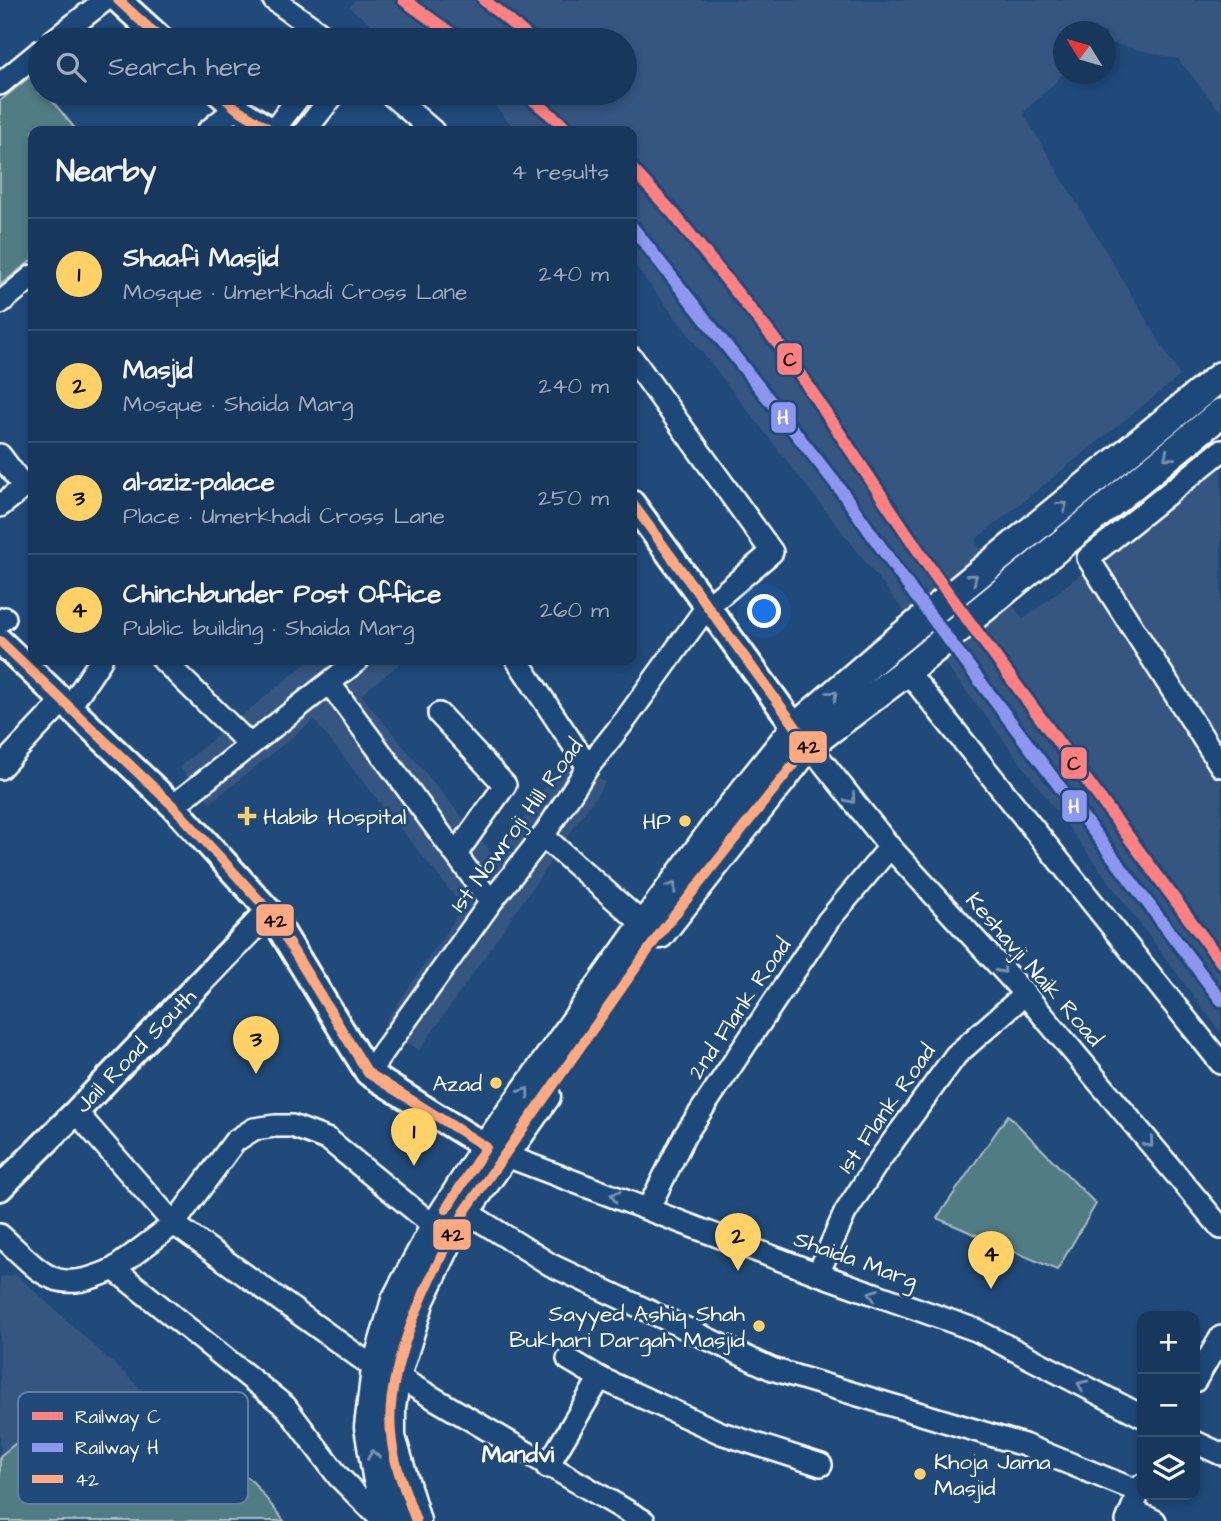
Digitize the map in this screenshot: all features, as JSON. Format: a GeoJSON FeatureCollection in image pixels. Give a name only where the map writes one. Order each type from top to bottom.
{"type":"FeatureCollection","features":[{"type":"Feature","properties":{"kind":"main road"},"geometry":{"type":"LineString","coordinates":[[390,1521],[377,1476],[369,1427],[386,1373],[396,1300],[451,1224],[495,1151],[653,929],[802,737],[901,637],[1221,376]]}},
{"type":"Feature","properties":{"kind":"main road"},"geometry":{"type":"LineString","coordinates":[[802,737],[913,665],[1221,413]]}},
{"type":"Feature","properties":{"kind":"main road"},"geometry":{"type":"LineString","coordinates":[[386,1373],[391,1407],[391,1437],[416,1521]]}},
{"type":"Feature","properties":{"kind":"street"},"geometry":{"type":"LineString","coordinates":[[69,28],[105,0]]}},
{"type":"Feature","properties":{"kind":"street"},"geometry":{"type":"LineString","coordinates":[[118,0],[149,28]]}},
{"type":"Feature","properties":{"kind":"street"},"geometry":{"type":"LineString","coordinates":[[274,0],[313,28]]}},
{"type":"Feature","properties":{"kind":"street"},"geometry":{"type":"LineString","coordinates":[[0,84],[28,61]]}},
{"type":"Feature","properties":{"kind":"street"},"geometry":{"type":"LineString","coordinates":[[211,126],[225,105]]}},
{"type":"Feature","properties":{"kind":"street"},"geometry":{"type":"LineString","coordinates":[[234,105],[266,126]]}},
{"type":"Feature","properties":{"kind":"street"},"geometry":{"type":"LineString","coordinates":[[277,126],[293,105]]}},
{"type":"Feature","properties":{"kind":"street"},"geometry":{"type":"LineString","coordinates":[[309,126],[326,105]]}},
{"type":"Feature","properties":{"kind":"street"},"geometry":{"type":"LineString","coordinates":[[403,105],[427,126]]}},
{"type":"Feature","properties":{"kind":"street"},"geometry":{"type":"LineString","coordinates":[[0,303],[28,279]]}},
{"type":"Feature","properties":{"kind":"street","name":"1st Nowroji Hill Road"},"geometry":{"type":"LineString","coordinates":[[368,1073],[491,902],[543,836],[589,767],[706,608],[772,552],[637,371]]}},
{"type":"Feature","properties":{"kind":"street"},"geometry":{"type":"LineString","coordinates":[[1221,452],[1088,558],[1221,766]]}},
{"type":"Feature","properties":{"kind":"street"},"geometry":{"type":"LineString","coordinates":[[0,455],[28,482]]}},
{"type":"Feature","properties":{"kind":"street"},"geometry":{"type":"LineString","coordinates":[[0,506],[28,484]]}},
{"type":"Feature","properties":{"kind":"street"},"geometry":{"type":"LineString","coordinates":[[637,510],[802,737]]}},
{"type":"Feature","properties":{"kind":"street"},"geometry":{"type":"LineString","coordinates":[[2,627],[28,659]]}},
{"type":"Feature","properties":{"kind":"street"},"geometry":{"type":"LineString","coordinates":[[33,665],[66,705],[173,806],[269,911],[368,1073],[495,1151]]}},
{"type":"Feature","properties":{"kind":"street"},"geometry":{"type":"LineString","coordinates":[[0,768],[66,705],[97,665]]}},
{"type":"Feature","properties":{"kind":"street"},"geometry":{"type":"LineString","coordinates":[[168,665],[250,745]]}},
{"type":"Feature","properties":{"kind":"street"},"geometry":{"type":"LineString","coordinates":[[173,806],[352,665]]}},
{"type":"Feature","properties":{"kind":"street"},"geometry":{"type":"LineString","coordinates":[[520,665],[589,767]]}},
{"type":"Feature","properties":{"kind":"street"},"geometry":{"type":"LineString","coordinates":[[913,665],[1221,1063]]}},
{"type":"Feature","properties":{"kind":"street"},"geometry":{"type":"LineString","coordinates":[[330,684],[491,902]]}},
{"type":"Feature","properties":{"kind":"street"},"geometry":{"type":"LineString","coordinates":[[439,714],[505,785],[456,854]]}},
{"type":"Feature","properties":{"kind":"street","name":"Keshavji Naik Road"},"geometry":{"type":"LineString","coordinates":[[802,737],[890,847],[1025,995],[1221,1228]]}},
{"type":"Feature","properties":{"kind":"street"},"geometry":{"type":"LineString","coordinates":[[543,836],[653,929]]}},
{"type":"Feature","properties":{"kind":"street","name":"2nd Flank Road"},"geometry":{"type":"LineString","coordinates":[[648,1209],[685,1135],[821,932],[890,847]]}},
{"type":"Feature","properties":{"kind":"street","name":"Jail Road South"},"geometry":{"type":"LineString","coordinates":[[0,1188],[269,911]]}},
{"type":"Feature","properties":{"kind":"street","name":"1st Flank Road"},"geometry":{"type":"LineString","coordinates":[[818,1274],[845,1213],[878,1162],[956,1055],[1025,995]]}},
{"type":"Feature","properties":{"kind":"street"},"geometry":{"type":"LineString","coordinates":[[76,1112],[174,1224],[386,1373],[644,1521]]}},
{"type":"Feature","properties":{"kind":"street"},"geometry":{"type":"LineString","coordinates":[[0,1235],[47,1277],[57,1281],[89,1280],[114,1269],[174,1224],[235,1142],[254,1129],[292,1126],[329,1140],[451,1224],[551,1265],[772,1369],[1024,1445],[1135,1502],[1155,1521]]}},
{"type":"Feature","properties":{"kind":"street","name":"Shaida Marg"},"geometry":{"type":"LineString","coordinates":[[495,1151],[818,1274],[976,1330],[1137,1413]]}},
{"type":"Feature","properties":{"kind":"street"},"geometry":{"type":"LineString","coordinates":[[114,1269],[286,1408],[338,1476],[383,1521]]}},
{"type":"Feature","properties":{"kind":"street"},"geometry":{"type":"LineString","coordinates":[[1199,1374],[1221,1337]]}},
{"type":"Feature","properties":{"kind":"street"},"geometry":{"type":"LineString","coordinates":[[568,1359],[600,1378],[721,1433],[821,1465]]}},
{"type":"Feature","properties":{"kind":"street"},"geometry":{"type":"LineString","coordinates":[[547,1467],[600,1378]]}},
{"type":"Feature","properties":{"kind":"street"},"geometry":{"type":"LineString","coordinates":[[1200,1444],[1221,1454]]}},
{"type":"Feature","properties":{"kind":"shaded area"},"geometry":{"type":"Polygon","coordinates":[[[355,0],[1221,0],[1221,112],[1178,59],[1116,44],[1116,21],[1053,21],[1053,84],[1023,113],[1180,376],[975,540],[1015,609],[1024,619],[1221,463],[1221,1033],[994,727],[637,268],[637,126],[513,126],[494,105],[637,105],[637,28],[376,28],[349,7],[355,0]]]}},
{"type":"Feature","properties":{"kind":"shaded area"},"geometry":{"type":"Polygon","coordinates":[[[304,665],[398,665],[361,695],[496,858],[568,753],[605,783],[419,1051],[384,1024],[463,907],[314,720],[210,803],[179,767],[304,665]]]}},
{"type":"Feature","properties":{"kind":"shaded area"},"geometry":{"type":"Polygon","coordinates":[[[16,1274],[145,1392],[18,1392],[18,1441],[0,1456],[0,1277],[16,1274]]]}},
{"type":"Feature","properties":{"kind":"green space"},"geometry":{"type":"Polygon","coordinates":[[[28,78],[28,105],[56,105],[73,126],[28,126],[28,263],[0,285],[0,101],[28,78]]]}},
{"type":"Feature","properties":{"kind":"green space"},"geometry":{"type":"Polygon","coordinates":[[[1008,1115],[1096,1204],[1057,1270],[937,1218],[1008,1115]]]}},
{"type":"Feature","properties":{"kind":"green space"},"geometry":{"type":"Polygon","coordinates":[[[18,1441],[18,1504],[248,1504],[248,1478],[284,1521],[0,1521],[0,1456],[18,1441]]]}},
{"type":"Feature","properties":{"kind":"rail line","name":"C"},"geometry":{"type":"LineString","coordinates":[[404,0],[443,28]]}},
{"type":"Feature","properties":{"kind":"rail line","name":"C"},"geometry":{"type":"LineString","coordinates":[[484,0],[518,28]]}},
{"type":"Feature","properties":{"kind":"rail line","name":"C"},"geometry":{"type":"LineString","coordinates":[[539,105],[564,126]]}},
{"type":"Feature","properties":{"kind":"rail line","name":"C"},"geometry":{"type":"LineString","coordinates":[[637,174],[673,213],[787,355],[934,574],[1221,962]]}},
{"type":"Feature","properties":{"kind":"rail line","name":"H"},"geometry":{"type":"LineString","coordinates":[[637,233],[840,489],[911,590],[1221,1000]]}},
{"type":"Feature","properties":{"kind":"transit line","name":"42"},"geometry":{"type":"LineString","coordinates":[[118,0],[149,28]]}},
{"type":"Feature","properties":{"kind":"transit line","name":"42"},"geometry":{"type":"LineString","coordinates":[[233,105],[264,126]]}},
{"type":"Feature","properties":{"kind":"transit line","name":"42"},"geometry":{"type":"LineString","coordinates":[[416,1521],[394,1456],[391,1406],[403,1348],[439,1261],[465,1211],[661,932],[809,745],[637,510]]}},
{"type":"Feature","properties":{"kind":"transit line","name":"42"},"geometry":{"type":"LineString","coordinates":[[0,641],[173,806],[269,911],[368,1073],[486,1147],[446,1209]]}},
{"type":"Feature","properties":{"kind":"place","name":"Habib Hospital"},"geometry":{"type":"Point","coordinates":[247,816]}},
{"type":"Feature","properties":{"kind":"place","name":"HP"},"geometry":{"type":"Point","coordinates":[685,821]}},
{"type":"Feature","properties":{"kind":"place","name":"al-aziz-palace"},"geometry":{"type":"Point","coordinates":[256,1074]}},
{"type":"Feature","properties":{"kind":"place","name":"Azad"},"geometry":{"type":"Point","coordinates":[496,1083]}},
{"type":"Feature","properties":{"kind":"place","name":"Shaafi Masjid"},"geometry":{"type":"Point","coordinates":[414,1166]}},
{"type":"Feature","properties":{"kind":"place","name":"Masjid"},"geometry":{"type":"Point","coordinates":[738,1271]}},
{"type":"Feature","properties":{"kind":"place","name":"Chinchbunder Post Office"},"geometry":{"type":"Point","coordinates":[991,1289]}},
{"type":"Feature","properties":{"kind":"place","name":"Sayyed Ashiq Shah Bukhari Dargah Masjid"},"geometry":{"type":"Point","coordinates":[759,1326]}},
{"type":"Feature","properties":{"kind":"place","name":"Khoja Jama Masjid"},"geometry":{"type":"Point","coordinates":[920,1474]}},
{"type":"Feature","properties":{"kind":"district","name":"Mandvi"},"geometry":{"type":"Point","coordinates":[518,1454]}}]}
